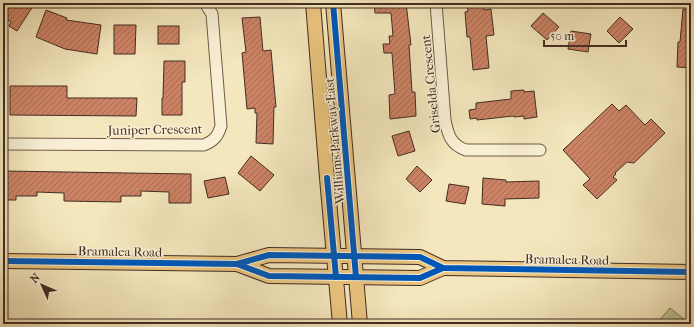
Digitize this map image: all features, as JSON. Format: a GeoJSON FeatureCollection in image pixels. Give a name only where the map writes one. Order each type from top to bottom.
{"type":"FeatureCollection","features":[{"type":"Feature","properties":{"kind":"main road","name":"Williams Parkway East"},"geometry":{"type":"LineString","coordinates":[[313,3],[340,324]]}},
{"type":"Feature","properties":{"kind":"main road","name":"Williams Parkway East"},"geometry":{"type":"LineString","coordinates":[[333,3],[360,324]]}},
{"type":"Feature","properties":{"kind":"main road","name":"Bramalea Road"},"geometry":{"type":"LineString","coordinates":[[3,261],[237,264],[269,255],[420,257],[443,268]]}},
{"type":"Feature","properties":{"kind":"main road","name":"Bramalea Road"},"geometry":{"type":"LineString","coordinates":[[237,264],[268,276],[420,278],[443,268],[691,272]]}},
{"type":"Feature","properties":{"kind":"street","name":"Juniper Crescent"},"geometry":{"type":"LineString","coordinates":[[3,144],[204,144],[212,142],[219,134],[221,126],[212,14],[206,3]]}},
{"type":"Feature","properties":{"kind":"street","name":"Griselda Crescent"},"geometry":{"type":"LineString","coordinates":[[436,3],[445,120],[448,134],[454,144],[466,150],[540,150]]}},
{"type":"Feature","properties":{"kind":"green space"},"geometry":{"type":"Polygon","coordinates":[[[670,308],[690,324],[656,324],[670,308]]]}},
{"type":"Feature","properties":{"kind":"building"},"geometry":{"type":"Polygon","coordinates":[[[10,3],[35,3],[17,31],[9,26],[11,22],[3,17],[3,14],[10,3]]]}},
{"type":"Feature","properties":{"kind":"building"},"geometry":{"type":"Polygon","coordinates":[[[374,3],[406,3],[411,45],[409,45],[412,92],[415,92],[416,116],[390,119],[389,95],[395,94],[392,53],[384,53],[383,44],[390,44],[389,36],[393,36],[391,13],[375,13],[374,3]]]}},
{"type":"Feature","properties":{"kind":"building"},"geometry":{"type":"Polygon","coordinates":[[[467,3],[483,3],[484,10],[491,9],[494,35],[486,36],[489,68],[473,70],[470,37],[467,37],[465,12],[468,11],[467,3]]]}},
{"type":"Feature","properties":{"kind":"building"},"geometry":{"type":"Polygon","coordinates":[[[683,9],[691,10],[691,68],[677,67],[678,42],[680,42],[683,9]]]}},
{"type":"Feature","properties":{"kind":"building"},"geometry":{"type":"Polygon","coordinates":[[[46,10],[67,18],[66,20],[101,25],[97,54],[65,49],[36,37],[46,10]]]}},
{"type":"Feature","properties":{"kind":"building"},"geometry":{"type":"Polygon","coordinates":[[[543,13],[559,27],[547,40],[531,26],[543,13]]]}},
{"type":"Feature","properties":{"kind":"building"},"geometry":{"type":"Polygon","coordinates":[[[260,17],[263,51],[271,50],[276,107],[274,107],[273,144],[256,143],[257,113],[255,113],[255,108],[247,109],[242,53],[246,52],[242,18],[260,17]]]}},
{"type":"Feature","properties":{"kind":"building"},"geometry":{"type":"Polygon","coordinates":[[[620,17],[633,29],[619,43],[607,31],[620,17]]]}},
{"type":"Feature","properties":{"kind":"building"},"geometry":{"type":"Polygon","coordinates":[[[114,25],[136,25],[135,54],[114,54],[114,25]]]}},
{"type":"Feature","properties":{"kind":"building"},"geometry":{"type":"Polygon","coordinates":[[[158,26],[179,26],[179,44],[158,44],[158,26]]]}},
{"type":"Feature","properties":{"kind":"building"},"geometry":{"type":"Polygon","coordinates":[[[571,31],[591,34],[588,52],[568,49],[571,31]]]}},
{"type":"Feature","properties":{"kind":"building"},"geometry":{"type":"Polygon","coordinates":[[[164,61],[185,61],[185,82],[182,82],[182,115],[162,115],[164,61]]]}},
{"type":"Feature","properties":{"kind":"building"},"geometry":{"type":"Polygon","coordinates":[[[10,86],[67,86],[67,98],[137,98],[136,116],[10,115],[10,86]]]}},
{"type":"Feature","properties":{"kind":"building"},"geometry":{"type":"Polygon","coordinates":[[[524,90],[524,92],[534,91],[537,117],[524,119],[524,116],[513,116],[477,120],[477,118],[470,119],[469,110],[476,109],[476,103],[511,99],[511,91],[524,90]]]}},
{"type":"Feature","properties":{"kind":"building"},"geometry":{"type":"Polygon","coordinates":[[[612,104],[619,111],[626,105],[645,125],[651,119],[665,133],[634,163],[627,162],[615,173],[616,174],[613,177],[617,180],[597,199],[583,185],[590,179],[563,150],[612,104]]]}},
{"type":"Feature","properties":{"kind":"building"},"geometry":{"type":"Polygon","coordinates":[[[409,131],[415,151],[398,156],[392,136],[409,131]]]}},
{"type":"Feature","properties":{"kind":"building"},"geometry":{"type":"Polygon","coordinates":[[[251,156],[274,175],[260,191],[238,173],[251,156]]]}},
{"type":"Feature","properties":{"kind":"building"},"geometry":{"type":"Polygon","coordinates":[[[417,166],[432,180],[420,192],[406,179],[417,166]]]}},
{"type":"Feature","properties":{"kind":"building"},"geometry":{"type":"Polygon","coordinates":[[[3,171],[191,174],[191,203],[169,203],[169,192],[141,191],[141,196],[121,196],[121,202],[64,201],[64,193],[37,192],[37,196],[16,196],[16,200],[3,200],[3,171]]]}},
{"type":"Feature","properties":{"kind":"building"},"geometry":{"type":"Polygon","coordinates":[[[225,177],[229,194],[208,198],[204,181],[225,177]]]}},
{"type":"Feature","properties":{"kind":"building"},"geometry":{"type":"Polygon","coordinates":[[[483,178],[506,180],[506,182],[539,181],[539,198],[505,199],[505,206],[482,204],[483,178]]]}},
{"type":"Feature","properties":{"kind":"building"},"geometry":{"type":"Polygon","coordinates":[[[449,184],[469,187],[465,204],[446,201],[449,184]]]}},
{"type":"Feature","properties":{"kind":"cycle path"},"geometry":{"type":"LineString","coordinates":[[333,3],[356,277]]}},
{"type":"Feature","properties":{"kind":"cycle path"},"geometry":{"type":"LineString","coordinates":[[327,178],[336,277]]}},
{"type":"Feature","properties":{"kind":"cycle path"},"geometry":{"type":"LineString","coordinates":[[3,261],[237,264],[269,255],[420,257],[443,268],[691,272]]}},
{"type":"Feature","properties":{"kind":"cycle path"},"geometry":{"type":"LineString","coordinates":[[237,264],[269,276],[420,278],[443,268]]}}]}
